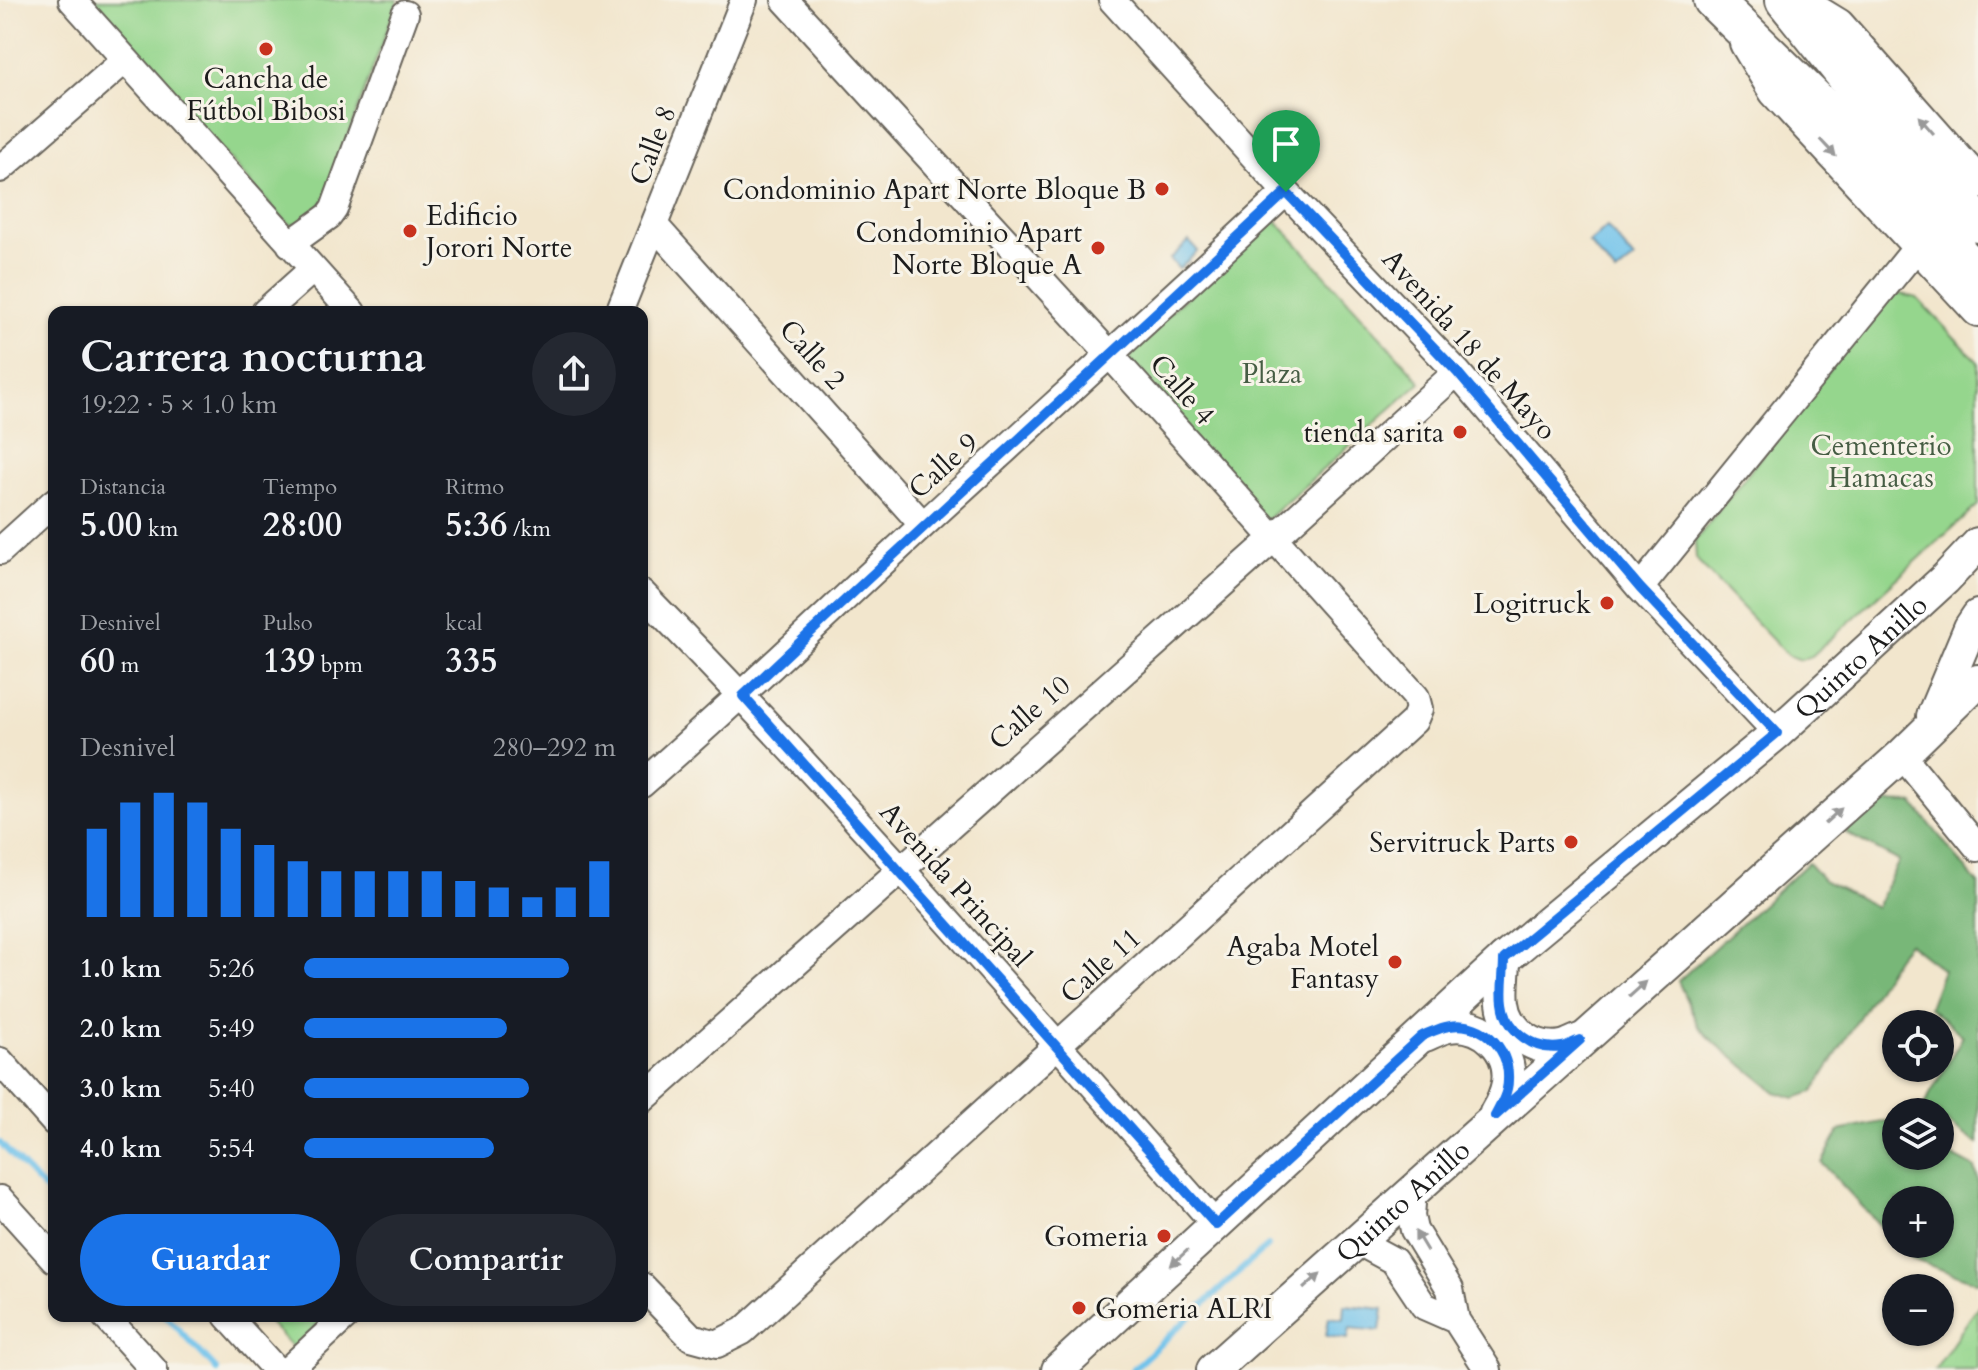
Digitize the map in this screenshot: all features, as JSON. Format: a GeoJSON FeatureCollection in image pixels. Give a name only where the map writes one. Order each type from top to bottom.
{"type":"FeatureCollection","features":[{"type":"Feature","properties":{"kind":"highway"},"geometry":{"type":"LineString","coordinates":[[1785,0],[1841,98],[1978,275]]}},
{"type":"Feature","properties":{"kind":"highway"},"geometry":{"type":"LineString","coordinates":[[1724,12],[1841,98],[1978,223]]}},
{"type":"Feature","properties":{"kind":"main road"},"geometry":{"type":"LineString","coordinates":[[1797,0],[1838,25],[1978,183]]}},
{"type":"Feature","properties":{"kind":"main road"},"geometry":{"type":"LineString","coordinates":[[1724,12],[1775,91],[1978,310]]}},
{"type":"Feature","properties":{"kind":"main road","name":"Quinto Anillo"},"geometry":{"type":"LineString","coordinates":[[1058,1370],[1504,959],[1777,733],[1934,589],[1978,544]]}},
{"type":"Feature","properties":{"kind":"main road","name":"Quinto Anillo"},"geometry":{"type":"LineString","coordinates":[[1213,1370],[1902,755],[1927,730],[1970,628],[1978,616]]}},
{"type":"Feature","properties":{"kind":"main road"},"geometry":{"type":"LineString","coordinates":[[1927,730],[1978,681]]}},
{"type":"Feature","properties":{"kind":"main road"},"geometry":{"type":"LineString","coordinates":[[1504,959],[1503,1006],[1510,1024],[1523,1038],[1541,1046],[1561,1047],[1580,1040]]}},
{"type":"Feature","properties":{"kind":"main road"},"geometry":{"type":"LineString","coordinates":[[1422,1036],[1448,1026],[1469,1026],[1499,1044],[1509,1079],[1505,1097],[1495,1116]]}},
{"type":"Feature","properties":{"kind":"street"},"geometry":{"type":"LineString","coordinates":[[72,0],[347,306]]}},
{"type":"Feature","properties":{"kind":"street","name":"Calle 8"},"geometry":{"type":"LineString","coordinates":[[622,306],[744,0]]}},
{"type":"Feature","properties":{"kind":"street","name":"Calle 4"},"geometry":{"type":"LineString","coordinates":[[785,0],[1111,356],[1416,697],[1419,709],[1414,721]]}},
{"type":"Feature","properties":{"kind":"street","name":"Avenida 18 de Mayo"},"geometry":{"type":"LineString","coordinates":[[1112,0],[1286,192],[1457,372],[1640,588],[1777,733]]}},
{"type":"Feature","properties":{"kind":"street"},"geometry":{"type":"LineString","coordinates":[[290,244],[334,209],[405,14]]}},
{"type":"Feature","properties":{"kind":"street"},"geometry":{"type":"LineString","coordinates":[[0,169],[124,61]]}},
{"type":"Feature","properties":{"kind":"street","name":"Calle 9"},"geometry":{"type":"LineString","coordinates":[[648,779],[743,696],[923,525],[1111,356],[1286,192]]}},
{"type":"Feature","properties":{"kind":"street","name":"Calle 2"},"geometry":{"type":"LineString","coordinates":[[655,226],[923,525]]}},
{"type":"Feature","properties":{"kind":"street"},"geometry":{"type":"LineString","coordinates":[[1640,588],[1918,246]]}},
{"type":"Feature","properties":{"kind":"street"},"geometry":{"type":"LineString","coordinates":[[272,306],[313,269]]}},
{"type":"Feature","properties":{"kind":"street","name":"Calle 10"},"geometry":{"type":"LineString","coordinates":[[648,1095],[1457,372]]}},
{"type":"Feature","properties":{"kind":"street"},"geometry":{"type":"LineString","coordinates":[[0,551],[48,507]]}},
{"type":"Feature","properties":{"kind":"street","name":"Avenida Principal"},"geometry":{"type":"LineString","coordinates":[[648,599],[743,696],[1216,1225]]}},
{"type":"Feature","properties":{"kind":"street","name":"Calle 11"},"geometry":{"type":"LineString","coordinates":[[648,1292],[691,1337],[717,1344],[743,1331],[1414,721]]}},
{"type":"Feature","properties":{"kind":"street"},"geometry":{"type":"LineString","coordinates":[[1902,755],[1978,848]]}},
{"type":"Feature","properties":{"kind":"street"},"geometry":{"type":"LineString","coordinates":[[0,1061],[48,1115]]}},
{"type":"Feature","properties":{"kind":"street"},"geometry":{"type":"LineString","coordinates":[[1413,1191],[1411,1216],[1414,1230],[1450,1289],[1456,1320],[1488,1370]]}},
{"type":"Feature","properties":{"kind":"street"},"geometry":{"type":"LineString","coordinates":[[0,1199],[48,1252]]}},
{"type":"Feature","properties":{"kind":"street"},"geometry":{"type":"LineString","coordinates":[[1357,1241],[1394,1261],[1424,1306],[1456,1320]]}},
{"type":"Feature","properties":{"kind":"street"},"geometry":{"type":"LineString","coordinates":[[110,1322],[154,1370]]}},
{"type":"Feature","properties":{"kind":"street"},"geometry":{"type":"LineString","coordinates":[[232,1322],[276,1370]]}},
{"type":"Feature","properties":{"kind":"street"},"geometry":{"type":"LineString","coordinates":[[288,1370],[340,1322]]}},
{"type":"Feature","properties":{"kind":"green space"},"geometry":{"type":"Polygon","coordinates":[[[87,0],[398,0],[324,201],[307,221],[291,225],[279,215],[87,0]]]}},
{"type":"Feature","properties":{"kind":"green space","name":"Plaza"},"geometry":{"type":"Polygon","coordinates":[[[1275,219],[1421,382],[1264,522],[1127,368],[1136,342],[1275,219]]]}},
{"type":"Feature","properties":{"kind":"green space","name":"Cementerio Hamacas"},"geometry":{"type":"Polygon","coordinates":[[[1902,294],[1917,298],[1978,362],[1978,505],[1812,656],[1801,660],[1787,655],[1701,565],[1696,558],[1695,541],[1887,296],[1902,294]]]}},
{"type":"Feature","properties":{"kind":"green space"},"geometry":{"type":"Polygon","coordinates":[[[1878,802],[1913,803],[1978,884],[1978,1144],[1954,1127],[1954,1098],[1928,1098],[1937,1082],[1954,1082],[1954,1052],[1963,1036],[1954,1028],[1954,1010],[1933,1010],[1929,1007],[1943,970],[1908,943],[1813,1092],[1795,1098],[1776,1092],[1698,1026],[1678,981],[1808,863],[1823,880],[1876,907],[1899,861],[1846,833],[1847,827],[1878,802]]]}},
{"type":"Feature","properties":{"kind":"green space"},"geometry":{"type":"Polygon","coordinates":[[[1882,1122],[1882,1170],[1954,1170],[1954,1157],[1975,1168],[1978,1180],[1978,1282],[1910,1258],[1954,1258],[1954,1186],[1882,1186],[1882,1228],[1822,1163],[1839,1131],[1882,1122]]]}},
{"type":"Feature","properties":{"kind":"green space"},"geometry":{"type":"Polygon","coordinates":[[[1978,1306],[1978,1370],[1935,1370],[1978,1306]]]}},
{"type":"Feature","properties":{"kind":"green space"},"geometry":{"type":"Polygon","coordinates":[[[269,1322],[321,1322],[293,1348],[269,1322]]]}},
{"type":"Feature","properties":{"kind":"water"},"geometry":{"type":"Polygon","coordinates":[[[1607,227],[1634,259],[1616,274],[1589,243],[1607,227]]]}},
{"type":"Feature","properties":{"kind":"water"},"geometry":{"type":"Polygon","coordinates":[[[1189,241],[1198,251],[1179,269],[1170,259],[1189,241]]]}},
{"type":"Feature","properties":{"kind":"water"},"geometry":{"type":"Polygon","coordinates":[[[1345,1305],[1383,1309],[1380,1331],[1350,1328],[1348,1339],[1326,1336],[1329,1317],[1344,1319],[1345,1305]]]}},
{"type":"Feature","properties":{"kind":"waterway"},"geometry":{"type":"LineString","coordinates":[[0,1143],[48,1193]]}},
{"type":"Feature","properties":{"kind":"waterway"},"geometry":{"type":"LineString","coordinates":[[1132,1370],[1267,1246]]}},
{"type":"Feature","properties":{"kind":"waterway"},"geometry":{"type":"LineString","coordinates":[[172,1322],[217,1370]]}},
{"type":"Feature","properties":{"kind":"place","name":"Cancha de Fútbol Bibosi"},"geometry":{"type":"Point","coordinates":[266,49]}},
{"type":"Feature","properties":{"kind":"place","name":"Condominio Apart Norte Bloque B"},"geometry":{"type":"Point","coordinates":[1162,189]}},
{"type":"Feature","properties":{"kind":"place","name":"Edificio Jorori Norte"},"geometry":{"type":"Point","coordinates":[410,231]}},
{"type":"Feature","properties":{"kind":"place","name":"Condominio Apart Norte Bloque A"},"geometry":{"type":"Point","coordinates":[1098,248]}},
{"type":"Feature","properties":{"kind":"place","name":"tienda sarita"},"geometry":{"type":"Point","coordinates":[1460,432]}},
{"type":"Feature","properties":{"kind":"place","name":"Logitruck"},"geometry":{"type":"Point","coordinates":[1607,603]}},
{"type":"Feature","properties":{"kind":"place","name":"Servitruck Parts"},"geometry":{"type":"Point","coordinates":[1571,842]}},
{"type":"Feature","properties":{"kind":"place","name":"Agaba Motel Fantasy"},"geometry":{"type":"Point","coordinates":[1395,962]}},
{"type":"Feature","properties":{"kind":"place","name":"Gomeria"},"geometry":{"type":"Point","coordinates":[1164,1236]}},
{"type":"Feature","properties":{"kind":"place","name":"Gomeria ALRI"},"geometry":{"type":"Point","coordinates":[1079,1308]}},
{"type":"Feature","properties":{"kind":"route"},"geometry":{"type":"LineString","coordinates":[[1286,192],[1457,372],[1640,588],[1777,733],[1504,959],[1503,1006],[1510,1024],[1523,1038],[1541,1046],[1561,1047],[1580,1040],[1495,1116],[1505,1097],[1509,1079],[1499,1044],[1469,1026],[1448,1026],[1422,1036],[1216,1225],[743,696],[923,525],[1111,356],[1286,192]]}}]}
